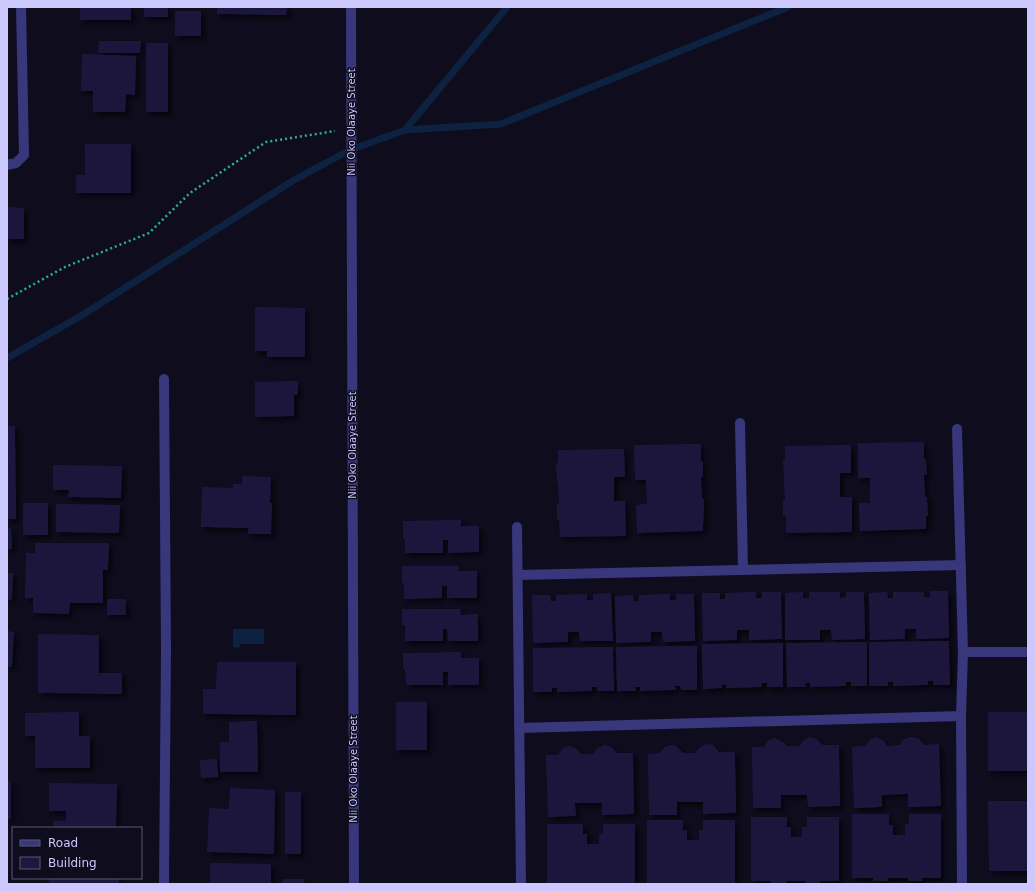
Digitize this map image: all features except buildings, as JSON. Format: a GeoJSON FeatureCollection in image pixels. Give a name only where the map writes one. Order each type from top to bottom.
{"type":"FeatureCollection","features":[{"type":"Feature","properties":{"kind":"street"},"geometry":{"type":"LineString","coordinates":[[7,165],[16,163],[24,155],[21,7]]}},
{"type":"Feature","properties":{"kind":"street","name":"Nii Oko Olaaye Street"},"geometry":{"type":"LineString","coordinates":[[351,7],[354,884]]}},
{"type":"Feature","properties":{"kind":"street"},"geometry":{"type":"LineString","coordinates":[[164,379],[166,643],[164,884]]}},
{"type":"Feature","properties":{"kind":"street"},"geometry":{"type":"LineString","coordinates":[[740,423],[743,570]]}},
{"type":"Feature","properties":{"kind":"street"},"geometry":{"type":"LineString","coordinates":[[957,428],[963,652],[961,716],[962,884]]}},
{"type":"Feature","properties":{"kind":"street"},"geometry":{"type":"LineString","coordinates":[[517,527],[521,884]]}},
{"type":"Feature","properties":{"kind":"street"},"geometry":{"type":"LineString","coordinates":[[518,575],[961,565]]}},
{"type":"Feature","properties":{"kind":"street"},"geometry":{"type":"LineString","coordinates":[[963,652],[1028,652]]}},
{"type":"Feature","properties":{"kind":"street"},"geometry":{"type":"LineString","coordinates":[[519,728],[961,716]]}},
{"type":"Feature","properties":{"kind":"path"},"geometry":{"type":"LineString","coordinates":[[7,299],[65,267],[149,234],[190,193],[266,142],[351,129]]}},
{"type":"Feature","properties":{"kind":"water"},"geometry":{"type":"Polygon","coordinates":[[[233,629],[264,629],[264,644],[241,644],[240,647],[235,648],[233,646],[233,629]]]}},
{"type":"Feature","properties":{"kind":"waterway"},"geometry":{"type":"LineString","coordinates":[[405,130],[507,7]]}},
{"type":"Feature","properties":{"kind":"waterway"},"geometry":{"type":"LineString","coordinates":[[7,358],[84,314],[294,180],[350,150],[405,130],[501,124],[788,7]]}}]}
